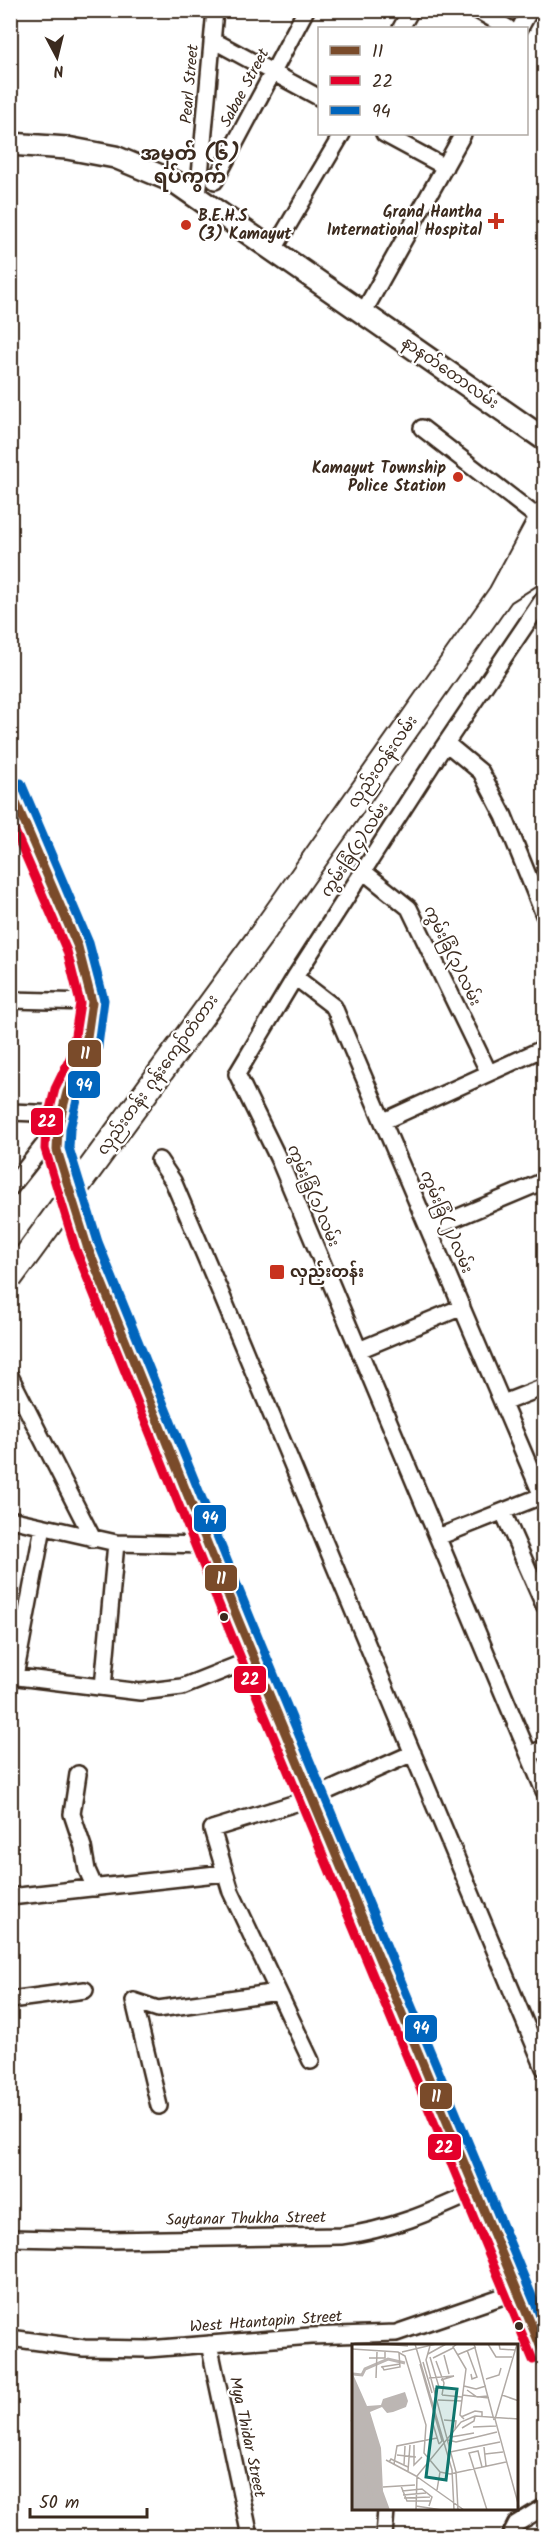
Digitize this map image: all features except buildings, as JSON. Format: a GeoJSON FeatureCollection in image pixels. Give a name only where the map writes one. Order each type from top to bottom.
{"type":"FeatureCollection","features":[{"type":"Feature","properties":{"kind":"main road","name":"နာနတ်တောလမ်း"},"geometry":{"type":"LineString","coordinates":[[10,144],[67,148],[115,157],[175,182],[542,440]]}},
{"type":"Feature","properties":{"kind":"main road","name":"လှည်းတန်းလမ်း"},"geometry":{"type":"LineString","coordinates":[[264,931],[501,594],[543,517]]}},
{"type":"Feature","properties":{"kind":"main road","name":"လှည်းတန်းလမ်း"},"geometry":{"type":"LineString","coordinates":[[501,594],[542,567]]}},
{"type":"Feature","properties":{"kind":"main road"},"geometry":{"type":"LineString","coordinates":[[10,788],[78,947],[92,1002],[84,1058],[67,1092],[60,1120],[57,1150],[87,1246],[207,1545],[544,2355]]}},
{"type":"Feature","properties":{"kind":"main road","name":"လှည်းတန်း ဂုန်းကျော်တံတား"},"geometry":{"type":"LineString","coordinates":[[10,1278],[264,931]]}},
{"type":"Feature","properties":{"kind":"street","name":"Pearl Street"},"geometry":{"type":"LineString","coordinates":[[198,197],[214,10]]}},
{"type":"Feature","properties":{"kind":"street","name":"Sabae Street"},"geometry":{"type":"LineString","coordinates":[[215,181],[306,10]]}},
{"type":"Feature","properties":{"kind":"street"},"geometry":{"type":"LineString","coordinates":[[402,27],[411,10]]}},
{"type":"Feature","properties":{"kind":"street"},"geometry":{"type":"LineString","coordinates":[[477,10],[506,27]]}},
{"type":"Feature","properties":{"kind":"street"},"geometry":{"type":"LineString","coordinates":[[521,27],[530,10]]}},
{"type":"Feature","properties":{"kind":"street"},"geometry":{"type":"LineString","coordinates":[[220,44],[318,97]]}},
{"type":"Feature","properties":{"kind":"street"},"geometry":{"type":"LineString","coordinates":[[273,251],[341,135]]}},
{"type":"Feature","properties":{"kind":"street"},"geometry":{"type":"LineString","coordinates":[[386,135],[444,167]]}},
{"type":"Feature","properties":{"kind":"street"},"geometry":{"type":"LineString","coordinates":[[363,313],[462,135]]}},
{"type":"Feature","properties":{"kind":"street"},"geometry":{"type":"LineString","coordinates":[[422,428],[543,517]]}},
{"type":"Feature","properties":{"kind":"street","name":"ကွမ်းခြံ(၄)လမ်း"},"geometry":{"type":"LineString","coordinates":[[295,977],[544,598]]}},
{"type":"Feature","properties":{"kind":"street"},"geometry":{"type":"LineString","coordinates":[[446,744],[481,772],[504,816],[544,915]]}},
{"type":"Feature","properties":{"kind":"street","name":"ကွမ်းခြံ(၃)လမ်း"},"geometry":{"type":"LineString","coordinates":[[363,871],[409,908],[489,1073]]}},
{"type":"Feature","properties":{"kind":"street","name":"ကွမ်းခြံ(၂)လမ်း"},"geometry":{"type":"LineString","coordinates":[[295,977],[334,1007],[543,1496]]}},
{"type":"Feature","properties":{"kind":"street","name":"ကွမ်းခြံ(၁)လမ်း"},"geometry":{"type":"LineString","coordinates":[[295,977],[237,1074],[280,1162],[544,1791]]}},
{"type":"Feature","properties":{"kind":"street"},"geometry":{"type":"LineString","coordinates":[[10,1000],[92,1002]]}},
{"type":"Feature","properties":{"kind":"street"},"geometry":{"type":"LineString","coordinates":[[384,1121],[544,1048]]}},
{"type":"Feature","properties":{"kind":"street"},"geometry":{"type":"LineString","coordinates":[[10,1112],[60,1120],[10,1188]]}},
{"type":"Feature","properties":{"kind":"street"},"geometry":{"type":"LineString","coordinates":[[159,1160],[172,1181],[544,2068]]}},
{"type":"Feature","properties":{"kind":"street"},"geometry":{"type":"LineString","coordinates":[[429,1229],[544,1181]]}},
{"type":"Feature","properties":{"kind":"street"},"geometry":{"type":"LineString","coordinates":[[360,1350],[462,1307]]}},
{"type":"Feature","properties":{"kind":"street"},"geometry":{"type":"LineString","coordinates":[[10,1376],[93,1539]]}},
{"type":"Feature","properties":{"kind":"street"},"geometry":{"type":"LineString","coordinates":[[503,1403],[544,1387]]}},
{"type":"Feature","properties":{"kind":"street"},"geometry":{"type":"LineString","coordinates":[[438,1537],[543,1496]]}},
{"type":"Feature","properties":{"kind":"street"},"geometry":{"type":"LineString","coordinates":[[503,1512],[544,1605]]}},
{"type":"Feature","properties":{"kind":"street"},"geometry":{"type":"LineString","coordinates":[[10,1519],[116,1543],[207,1545]]}},
{"type":"Feature","properties":{"kind":"street"},"geometry":{"type":"LineString","coordinates":[[43,1527],[13,1676],[140,1692],[182,1687],[255,1658]]}},
{"type":"Feature","properties":{"kind":"street"},"geometry":{"type":"LineString","coordinates":[[103,1687],[116,1543]]}},
{"type":"Feature","properties":{"kind":"street"},"geometry":{"type":"LineString","coordinates":[[529,1755],[544,1748]]}},
{"type":"Feature","properties":{"kind":"street"},"geometry":{"type":"LineString","coordinates":[[311,2061],[231,1892],[212,1829],[312,1798],[413,1753]]}},
{"type":"Feature","properties":{"kind":"street"},"geometry":{"type":"LineString","coordinates":[[78,1774],[72,1814],[83,1847],[87,1870],[95,1888]]}},
{"type":"Feature","properties":{"kind":"street"},"geometry":{"type":"LineString","coordinates":[[10,1897],[225,1873]]}},
{"type":"Feature","properties":{"kind":"street"},"geometry":{"type":"LineString","coordinates":[[10,2001],[85,1990]]}},
{"type":"Feature","properties":{"kind":"street"},"geometry":{"type":"LineString","coordinates":[[159,2106],[134,2001],[158,2009],[278,1992]]}},
{"type":"Feature","properties":{"kind":"street","name":"Saytanar Thukha Street"},"geometry":{"type":"LineString","coordinates":[[10,2238],[108,2240],[341,2236],[371,2232],[414,2219],[475,2192]]}},
{"type":"Feature","properties":{"kind":"street","name":"West Htantapin Street"},"geometry":{"type":"LineString","coordinates":[[10,2338],[84,2348],[147,2349],[311,2336],[396,2340],[518,2291]]}},
{"type":"Feature","properties":{"kind":"street","name":"Mya Thidar Street"},"geometry":{"type":"LineString","coordinates":[[209,2344],[250,2536]]}},
{"type":"Feature","properties":{"kind":"street"},"geometry":{"type":"LineString","coordinates":[[510,2536],[516,2524],[544,2507]]}},
{"type":"Feature","properties":{"kind":"street"},"geometry":{"type":"LineString","coordinates":[[384,2536],[386,2511]]}},
{"type":"Feature","properties":{"kind":"transit line","name":"94"},"geometry":{"type":"LineString","coordinates":[[21,783],[89,943],[104,1000],[96,1061],[78,1096],[70,1129],[69,1148],[98,1242],[250,1617],[544,2325]]}},
{"type":"Feature","properties":{"kind":"transit line","name":"11"},"geometry":{"type":"LineString","coordinates":[[10,789],[78,947],[92,1002],[84,1058],[67,1092],[58,1127],[57,1150],[87,1246],[239,1622],[544,2355]]}},
{"type":"Feature","properties":{"kind":"transit line","name":"22"},"geometry":{"type":"LineString","coordinates":[[10,820],[67,951],[80,1003],[72,1054],[55,1089],[46,1125],[45,1149],[76,1250],[228,1627],[533,2360]]}},
{"type":"Feature","properties":{"kind":"place","name":"Grand Hantha International Hospital"},"geometry":{"type":"Point","coordinates":[496,221]}},
{"type":"Feature","properties":{"kind":"place","name":"B.E.H.S (3) Kamayut"},"geometry":{"type":"Point","coordinates":[186,225]}},
{"type":"Feature","properties":{"kind":"place","name":"Kamayut Township Police Station"},"geometry":{"type":"Point","coordinates":[458,477]}},
{"type":"Feature","properties":{"kind":"place","name":"လှည်းတန်း"},"geometry":{"type":"Point","coordinates":[277,1272]}},
{"type":"Feature","properties":{"kind":"district","name":"အမှတ် (၆) ရပ်ကွက်"},"geometry":{"type":"Point","coordinates":[190,166]}}]}
